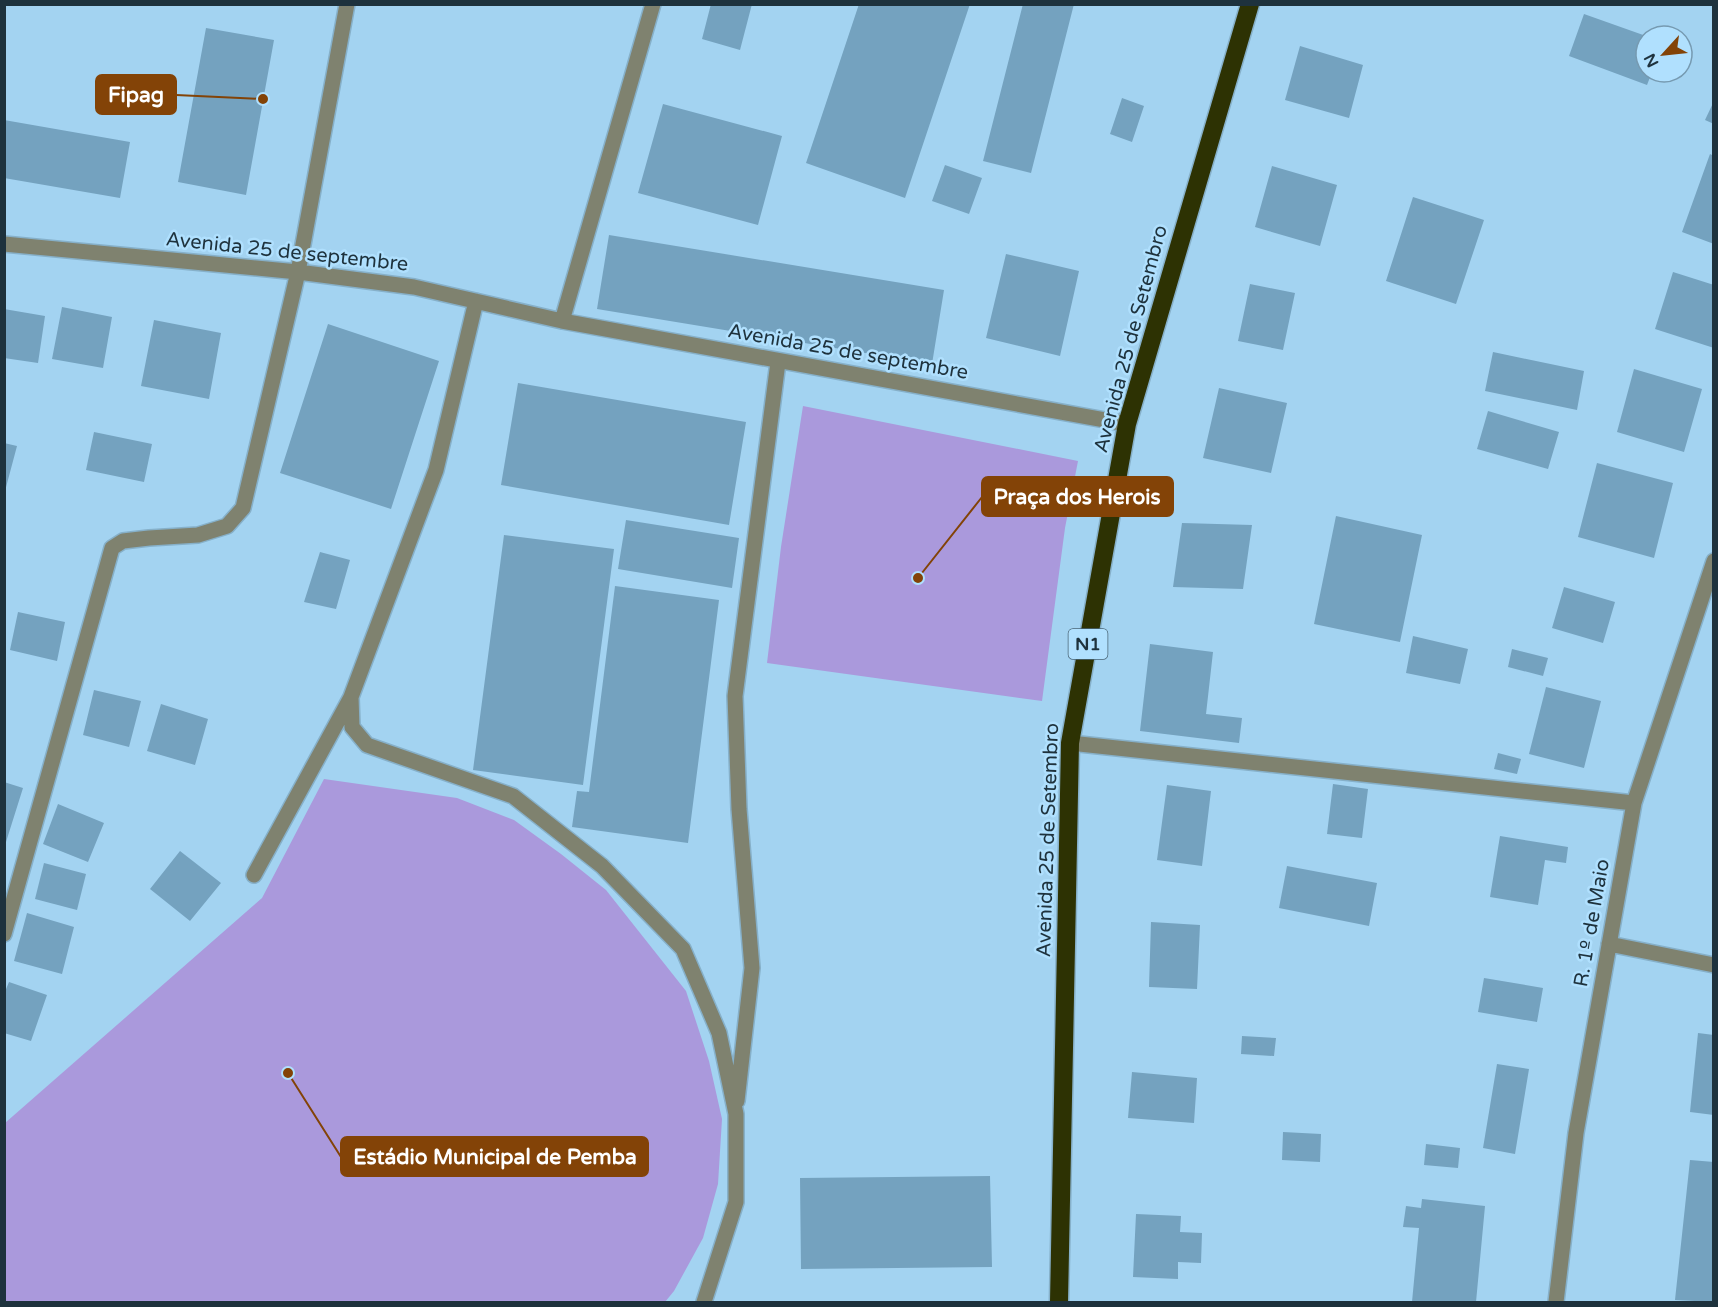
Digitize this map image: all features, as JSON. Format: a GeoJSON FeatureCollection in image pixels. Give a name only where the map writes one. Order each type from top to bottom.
{"type":"FeatureCollection","features":[{"type":"Feature","properties":{"kind":"highway","name":"Avenida 25 de Setembro"},"geometry":{"type":"LineString","coordinates":[[1059,1302],[1070,743],[1127,424],[1250,4]]}},
{"type":"Feature","properties":{"kind":"street"},"geometry":{"type":"LineString","coordinates":[[4,934],[112,548],[123,541],[198,535],[227,526],[243,508],[298,272],[346,4]]}},
{"type":"Feature","properties":{"kind":"street"},"geometry":{"type":"LineString","coordinates":[[562,321],[653,4]]}},
{"type":"Feature","properties":{"kind":"street","name":"Avenida 25 de septembre"},"geometry":{"type":"LineString","coordinates":[[4,244],[298,272],[414,287],[562,321],[1127,424]]}},
{"type":"Feature","properties":{"kind":"street"},"geometry":{"type":"LineString","coordinates":[[254,875],[351,697],[436,470],[476,301]]}},
{"type":"Feature","properties":{"kind":"street"},"geometry":{"type":"LineString","coordinates":[[704,1302],[736,1202],[736,1114],[752,968],[739,809],[735,696],[778,362]]}},
{"type":"Feature","properties":{"kind":"street","name":"R. 1º de Maio"},"geometry":{"type":"LineString","coordinates":[[1556,1302],[1576,1132],[1634,803],[1713,561]]}},
{"type":"Feature","properties":{"kind":"street"},"geometry":{"type":"LineString","coordinates":[[351,697],[352,727],[367,746],[513,796],[602,866],[683,949],[718,1033],[736,1114]]}},
{"type":"Feature","properties":{"kind":"street"},"geometry":{"type":"LineString","coordinates":[[1070,743],[1634,803]]}},
{"type":"Feature","properties":{"kind":"street"},"geometry":{"type":"LineString","coordinates":[[1609,944],[1713,965]]}},
{"type":"Feature","properties":{"kind":"shaded area"},"geometry":{"type":"Polygon","coordinates":[[[803,406],[1078,461],[1065,528],[1042,701],[767,663],[781,547],[803,406]]]}},
{"type":"Feature","properties":{"kind":"shaded area"},"geometry":{"type":"Polygon","coordinates":[[[324,779],[457,798],[514,820],[606,890],[686,991],[709,1061],[722,1119],[718,1184],[703,1238],[674,1291],[665,1302],[5,1302],[5,1123],[262,898],[324,779]]]}},
{"type":"Feature","properties":{"kind":"building"},"geometry":{"type":"Polygon","coordinates":[[[711,4],[752,4],[740,50],[702,39],[711,4]]]}},
{"type":"Feature","properties":{"kind":"building"},"geometry":{"type":"Polygon","coordinates":[[[859,4],[970,4],[905,198],[806,163],[859,4]]]}},
{"type":"Feature","properties":{"kind":"building"},"geometry":{"type":"Polygon","coordinates":[[[1023,4],[1074,4],[1031,173],[983,161],[1023,4]]]}},
{"type":"Feature","properties":{"kind":"building"},"geometry":{"type":"Polygon","coordinates":[[[1584,14],[1634,32],[1634,80],[1569,56],[1584,14]]]}},
{"type":"Feature","properties":{"kind":"building"},"geometry":{"type":"Polygon","coordinates":[[[206,28],[274,40],[246,195],[178,182],[206,28]]]}},
{"type":"Feature","properties":{"kind":"building"},"geometry":{"type":"Polygon","coordinates":[[[1300,46],[1363,65],[1349,118],[1285,100],[1300,46]]]}},
{"type":"Feature","properties":{"kind":"building"},"geometry":{"type":"Polygon","coordinates":[[[1122,98],[1144,106],[1132,142],[1110,134],[1122,98]]]}},
{"type":"Feature","properties":{"kind":"building"},"geometry":{"type":"Polygon","coordinates":[[[1714,101],[1714,124],[1705,120],[1714,101]]]}},
{"type":"Feature","properties":{"kind":"building"},"geometry":{"type":"Polygon","coordinates":[[[663,104],[782,136],[758,225],[638,193],[663,104]]]}},
{"type":"Feature","properties":{"kind":"building"},"geometry":{"type":"Polygon","coordinates":[[[4,120],[130,142],[120,198],[4,178],[4,120]]]}},
{"type":"Feature","properties":{"kind":"building"},"geometry":{"type":"Polygon","coordinates":[[[1710,154],[1714,156],[1714,244],[1682,232],[1710,154]]]}},
{"type":"Feature","properties":{"kind":"building"},"geometry":{"type":"Polygon","coordinates":[[[945,165],[982,178],[969,214],[932,201],[945,165]]]}},
{"type":"Feature","properties":{"kind":"building"},"geometry":{"type":"Polygon","coordinates":[[[1272,166],[1337,185],[1320,246],[1255,227],[1272,166]]]}},
{"type":"Feature","properties":{"kind":"building"},"geometry":{"type":"Polygon","coordinates":[[[1413,197],[1484,220],[1456,304],[1386,281],[1413,197]]]}},
{"type":"Feature","properties":{"kind":"building"},"geometry":{"type":"Polygon","coordinates":[[[609,235],[944,290],[932,364],[597,309],[609,235]]]}},
{"type":"Feature","properties":{"kind":"building"},"geometry":{"type":"Polygon","coordinates":[[[1006,254],[1079,271],[1060,356],[986,338],[1006,254]]]}},
{"type":"Feature","properties":{"kind":"building"},"geometry":{"type":"Polygon","coordinates":[[[1673,272],[1714,285],[1714,348],[1655,329],[1673,272]]]}},
{"type":"Feature","properties":{"kind":"building"},"geometry":{"type":"Polygon","coordinates":[[[1250,284],[1295,293],[1283,350],[1238,341],[1250,284]]]}},
{"type":"Feature","properties":{"kind":"building"},"geometry":{"type":"Polygon","coordinates":[[[62,307],[112,317],[103,368],[52,359],[62,307]]]}},
{"type":"Feature","properties":{"kind":"building"},"geometry":{"type":"Polygon","coordinates":[[[4,309],[45,316],[38,363],[4,358],[4,309]]]}},
{"type":"Feature","properties":{"kind":"building"},"geometry":{"type":"Polygon","coordinates":[[[154,320],[221,333],[209,399],[141,386],[154,320]]]}},
{"type":"Feature","properties":{"kind":"building"},"geometry":{"type":"Polygon","coordinates":[[[328,324],[439,361],[391,509],[280,473],[328,324]]]}},
{"type":"Feature","properties":{"kind":"building"},"geometry":{"type":"Polygon","coordinates":[[[1493,352],[1584,371],[1577,410],[1485,391],[1493,352]]]}},
{"type":"Feature","properties":{"kind":"building"},"geometry":{"type":"Polygon","coordinates":[[[1634,369],[1702,389],[1684,452],[1617,432],[1634,369]]]}},
{"type":"Feature","properties":{"kind":"building"},"geometry":{"type":"Polygon","coordinates":[[[518,383],[746,422],[729,525],[501,485],[518,383]]]}},
{"type":"Feature","properties":{"kind":"building"},"geometry":{"type":"Polygon","coordinates":[[[1219,388],[1287,403],[1271,473],[1203,458],[1219,388]]]}},
{"type":"Feature","properties":{"kind":"building"},"geometry":{"type":"Polygon","coordinates":[[[1488,411],[1559,432],[1548,469],[1477,449],[1488,411]]]}},
{"type":"Feature","properties":{"kind":"building"},"geometry":{"type":"Polygon","coordinates":[[[94,432],[152,444],[144,482],[86,470],[94,432]]]}},
{"type":"Feature","properties":{"kind":"building"},"geometry":{"type":"Polygon","coordinates":[[[4,443],[17,446],[5,491],[4,491],[4,443]]]}},
{"type":"Feature","properties":{"kind":"building"},"geometry":{"type":"Polygon","coordinates":[[[1597,463],[1673,483],[1654,558],[1578,537],[1597,463]]]}},
{"type":"Feature","properties":{"kind":"building"},"geometry":{"type":"Polygon","coordinates":[[[1336,516],[1422,535],[1400,642],[1314,624],[1336,516]]]}},
{"type":"Feature","properties":{"kind":"building"},"geometry":{"type":"Polygon","coordinates":[[[626,520],[739,538],[732,588],[618,569],[626,520]]]}},
{"type":"Feature","properties":{"kind":"building"},"geometry":{"type":"Polygon","coordinates":[[[1182,523],[1252,525],[1243,589],[1173,587],[1182,523]]]}},
{"type":"Feature","properties":{"kind":"building"},"geometry":{"type":"Polygon","coordinates":[[[504,535],[614,549],[583,785],[473,770],[504,535]]]}},
{"type":"Feature","properties":{"kind":"building"},"geometry":{"type":"Polygon","coordinates":[[[320,552],[350,560],[336,609],[304,602],[320,552]]]}},
{"type":"Feature","properties":{"kind":"building"},"geometry":{"type":"Polygon","coordinates":[[[615,586],[719,600],[688,843],[572,827],[577,791],[589,792],[615,586]]]}},
{"type":"Feature","properties":{"kind":"building"},"geometry":{"type":"Polygon","coordinates":[[[1564,587],[1615,602],[1603,643],[1552,628],[1564,587]]]}},
{"type":"Feature","properties":{"kind":"building"},"geometry":{"type":"Polygon","coordinates":[[[18,612],[65,622],[57,661],[10,650],[18,612]]]}},
{"type":"Feature","properties":{"kind":"building"},"geometry":{"type":"Polygon","coordinates":[[[1413,636],[1468,649],[1460,684],[1406,673],[1413,636]]]}},
{"type":"Feature","properties":{"kind":"building"},"geometry":{"type":"Polygon","coordinates":[[[1150,644],[1213,652],[1206,714],[1242,718],[1239,743],[1140,731],[1150,644]]]}},
{"type":"Feature","properties":{"kind":"building"},"geometry":{"type":"Polygon","coordinates":[[[1512,649],[1548,658],[1543,676],[1508,667],[1512,649]]]}},
{"type":"Feature","properties":{"kind":"building"},"geometry":{"type":"Polygon","coordinates":[[[1546,687],[1601,701],[1584,768],[1529,754],[1546,687]]]}},
{"type":"Feature","properties":{"kind":"building"},"geometry":{"type":"Polygon","coordinates":[[[94,690],[141,701],[129,747],[83,735],[94,690]]]}},
{"type":"Feature","properties":{"kind":"building"},"geometry":{"type":"Polygon","coordinates":[[[161,704],[208,719],[195,765],[147,751],[161,704]]]}},
{"type":"Feature","properties":{"kind":"building"},"geometry":{"type":"Polygon","coordinates":[[[1498,753],[1521,759],[1517,774],[1494,769],[1498,753]]]}},
{"type":"Feature","properties":{"kind":"building"},"geometry":{"type":"Polygon","coordinates":[[[4,782],[23,788],[6,842],[4,842],[4,782]]]}},
{"type":"Feature","properties":{"kind":"building"},"geometry":{"type":"Polygon","coordinates":[[[1333,784],[1368,789],[1362,838],[1327,834],[1333,784]]]}},
{"type":"Feature","properties":{"kind":"building"},"geometry":{"type":"Polygon","coordinates":[[[1167,785],[1211,791],[1202,866],[1157,860],[1167,785]]]}},
{"type":"Feature","properties":{"kind":"building"},"geometry":{"type":"Polygon","coordinates":[[[58,804],[104,823],[88,862],[43,844],[58,804]]]}},
{"type":"Feature","properties":{"kind":"building"},"geometry":{"type":"Polygon","coordinates":[[[1500,836],[1568,847],[1566,863],[1545,860],[1538,905],[1490,897],[1500,836]]]}},
{"type":"Feature","properties":{"kind":"building"},"geometry":{"type":"Polygon","coordinates":[[[180,851],[221,883],[190,921],[150,889],[180,851]]]}},
{"type":"Feature","properties":{"kind":"building"},"geometry":{"type":"Polygon","coordinates":[[[44,863],[86,874],[77,910],[35,899],[44,863]]]}},
{"type":"Feature","properties":{"kind":"building"},"geometry":{"type":"Polygon","coordinates":[[[1287,866],[1377,883],[1369,926],[1279,908],[1287,866]]]}},
{"type":"Feature","properties":{"kind":"building"},"geometry":{"type":"Polygon","coordinates":[[[27,913],[74,927],[62,974],[14,961],[27,913]]]}},
{"type":"Feature","properties":{"kind":"building"},"geometry":{"type":"Polygon","coordinates":[[[1151,922],[1200,925],[1197,989],[1149,987],[1151,922]]]}},
{"type":"Feature","properties":{"kind":"building"},"geometry":{"type":"Polygon","coordinates":[[[1484,978],[1543,988],[1537,1022],[1478,1012],[1484,978]]]}},
{"type":"Feature","properties":{"kind":"building"},"geometry":{"type":"Polygon","coordinates":[[[9,982],[47,995],[31,1041],[4,1033],[4,994],[9,982]]]}},
{"type":"Feature","properties":{"kind":"building"},"geometry":{"type":"Polygon","coordinates":[[[1698,1033],[1714,1035],[1714,1115],[1690,1112],[1698,1033]]]}},
{"type":"Feature","properties":{"kind":"building"},"geometry":{"type":"Polygon","coordinates":[[[1242,1036],[1276,1038],[1274,1056],[1241,1054],[1242,1036]]]}},
{"type":"Feature","properties":{"kind":"building"},"geometry":{"type":"Polygon","coordinates":[[[1497,1064],[1529,1069],[1515,1154],[1483,1148],[1497,1064]]]}},
{"type":"Feature","properties":{"kind":"building"},"geometry":{"type":"Polygon","coordinates":[[[1132,1072],[1197,1078],[1194,1123],[1128,1118],[1132,1072]]]}},
{"type":"Feature","properties":{"kind":"building"},"geometry":{"type":"Polygon","coordinates":[[[1283,1132],[1321,1134],[1320,1162],[1282,1160],[1283,1132]]]}},
{"type":"Feature","properties":{"kind":"building"},"geometry":{"type":"Polygon","coordinates":[[[1426,1144],[1460,1148],[1458,1168],[1424,1165],[1426,1144]]]}},
{"type":"Feature","properties":{"kind":"building"},"geometry":{"type":"Polygon","coordinates":[[[1690,1160],[1714,1162],[1714,1302],[1675,1300],[1690,1160]]]}},
{"type":"Feature","properties":{"kind":"building"},"geometry":{"type":"Polygon","coordinates":[[[990,1176],[992,1267],[801,1269],[800,1178],[990,1176]]]}},
{"type":"Feature","properties":{"kind":"building"},"geometry":{"type":"Polygon","coordinates":[[[1422,1199],[1485,1206],[1476,1302],[1412,1302],[1419,1228],[1403,1227],[1406,1206],[1421,1208],[1422,1199]]]}},
{"type":"Feature","properties":{"kind":"building"},"geometry":{"type":"Polygon","coordinates":[[[1136,1214],[1181,1216],[1180,1232],[1202,1233],[1201,1263],[1178,1262],[1178,1279],[1133,1277],[1136,1214]]]}},
{"type":"Feature","properties":{"kind":"place","name":"Fipag"},"geometry":{"type":"Point","coordinates":[263,99]}},
{"type":"Feature","properties":{"kind":"place","name":"Praça dos Herois"},"geometry":{"type":"Point","coordinates":[918,578]}},
{"type":"Feature","properties":{"kind":"place","name":"Estádio Municipal de Pemba"},"geometry":{"type":"Point","coordinates":[288,1073]}}]}
